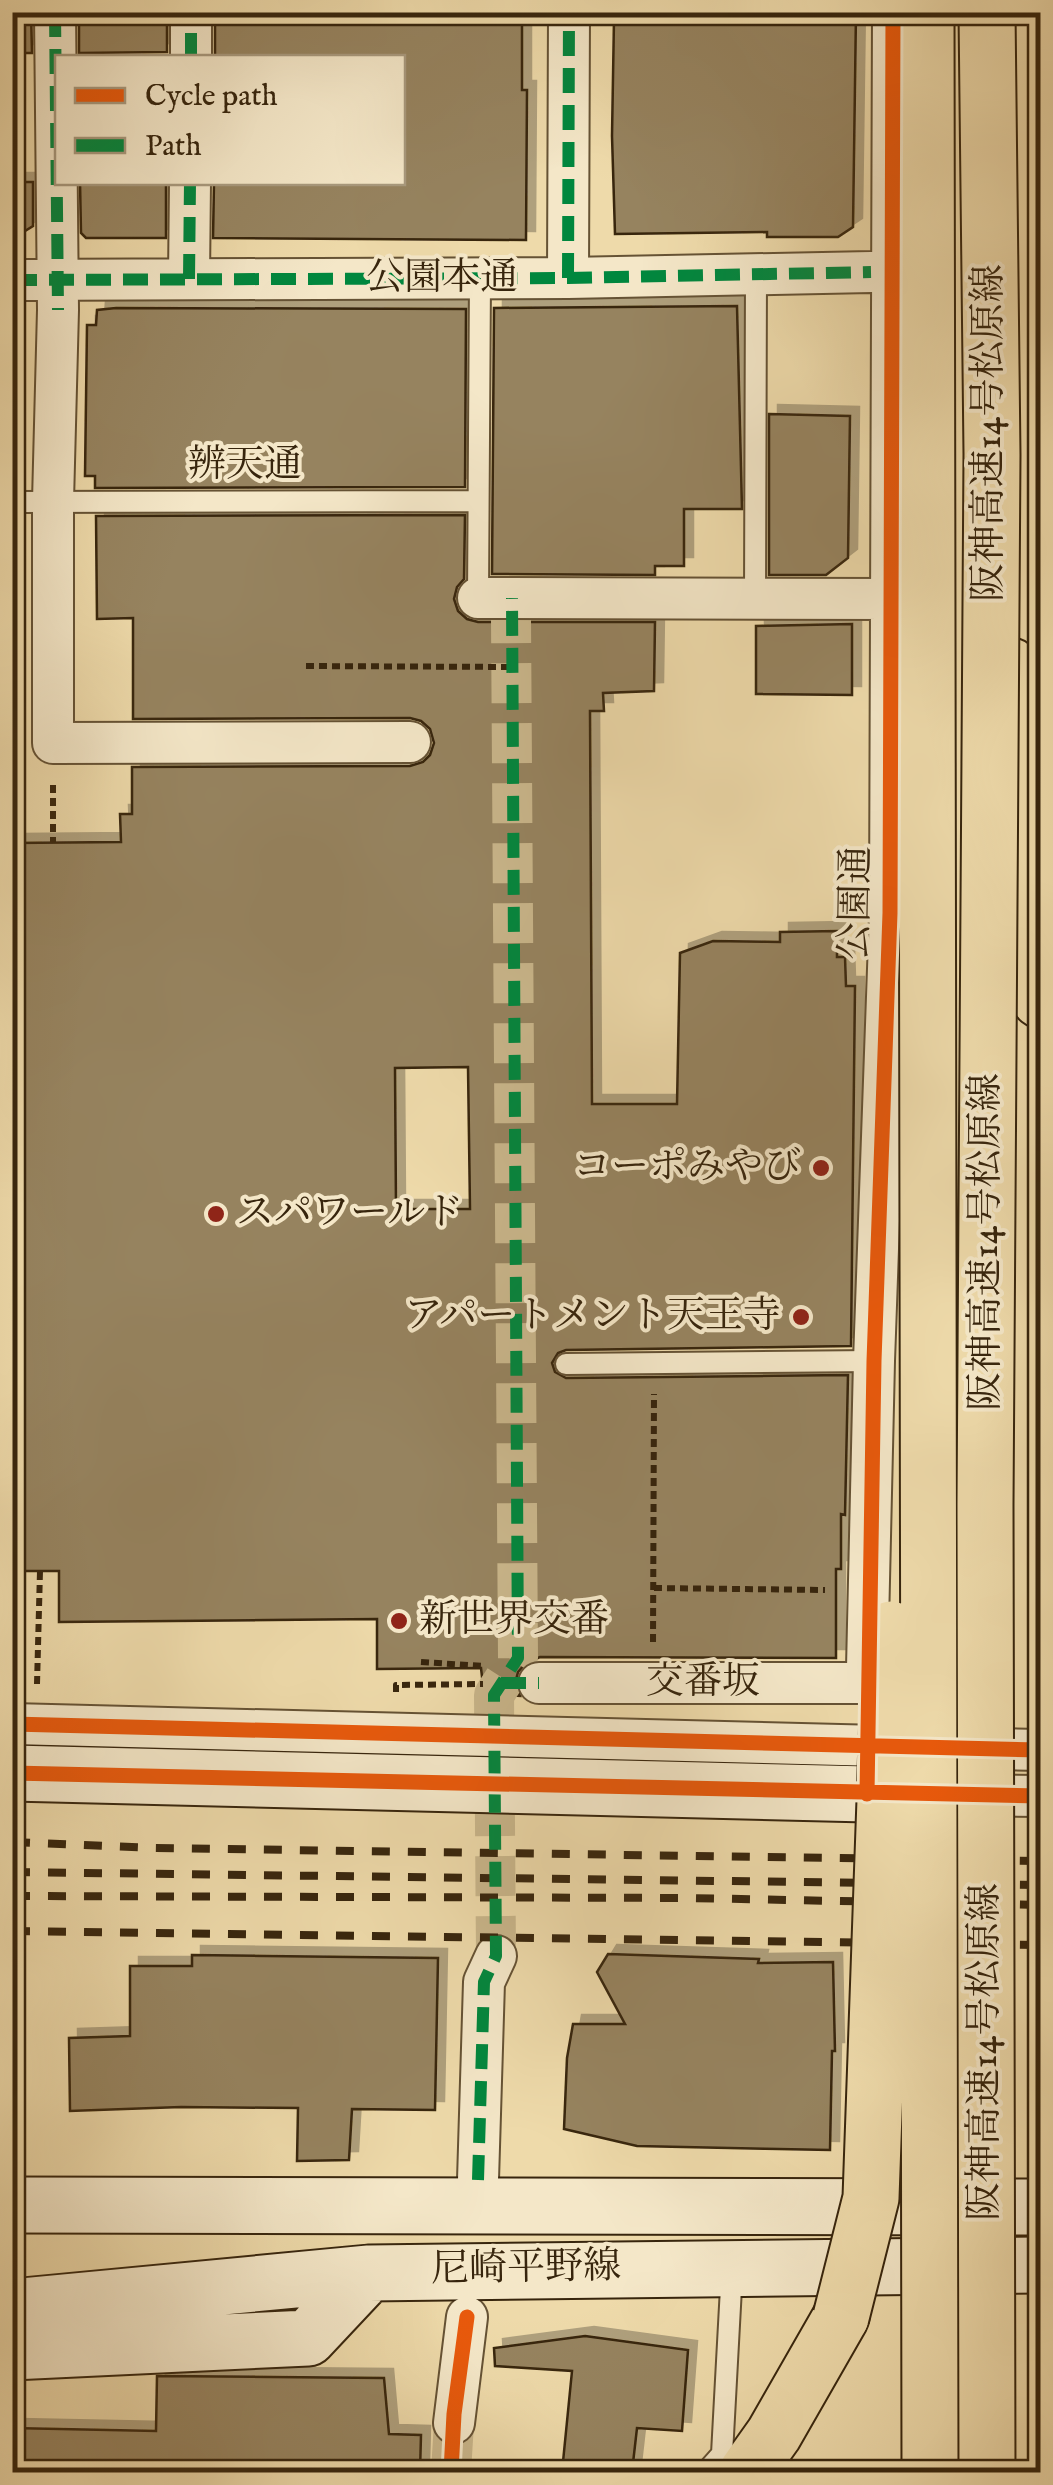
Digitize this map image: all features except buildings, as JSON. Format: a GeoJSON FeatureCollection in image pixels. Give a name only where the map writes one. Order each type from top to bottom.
{"type":"FeatureCollection","features":[{"type":"Feature","properties":{"kind":"highway","name":"阪神高速14号松原線"},"geometry":{"type":"LineString","coordinates":[[926,12],[930,2472]]}},
{"type":"Feature","properties":{"kind":"highway","name":"阪神高速14号松原線"},"geometry":{"type":"LineString","coordinates":[[986,2472],[985,1484],[992,454],[987,12]]}},
{"type":"Feature","properties":{"kind":"highway"},"geometry":{"type":"LineString","coordinates":[[992,454],[1040,1000]]}},
{"type":"Feature","properties":{"kind":"highway"},"geometry":{"type":"LineString","coordinates":[[747,2472],[774,2434],[842,2317],[872,2198],[896,1496],[926,1376]]}},
{"type":"Feature","properties":{"kind":"street"},"geometry":{"type":"LineString","coordinates":[[55,12],[55,55]]}},
{"type":"Feature","properties":{"kind":"street"},"geometry":{"type":"LineString","coordinates":[[191,12],[191,55]]}},
{"type":"Feature","properties":{"kind":"street"},"geometry":{"type":"LineString","coordinates":[[568,12],[568,278]]}},
{"type":"Feature","properties":{"kind":"street","name":"公園通"},"geometry":{"type":"LineString","coordinates":[[867,1771],[874,1361],[890,914],[893,12]]}},
{"type":"Feature","properties":{"kind":"street"},"geometry":{"type":"LineString","coordinates":[[56,185],[54,744],[410,742]]}},
{"type":"Feature","properties":{"kind":"street"},"geometry":{"type":"LineString","coordinates":[[189,279],[190,185]]}},
{"type":"Feature","properties":{"kind":"street","name":"公園本通"},"geometry":{"type":"LineString","coordinates":[[12,280],[56,295],[189,279],[871,272]]}},
{"type":"Feature","properties":{"kind":"street"},"geometry":{"type":"LineString","coordinates":[[500,606],[892,599]]}},
{"type":"Feature","properties":{"kind":"street","name":"交番坂"},"geometry":{"type":"LineString","coordinates":[[539,1683],[867,1683]]}},
{"type":"Feature","properties":{"kind":"street"},"geometry":{"type":"LineString","coordinates":[[25,1709],[867,1771],[1040,1796]]}},
{"type":"Feature","properties":{"kind":"street"},"geometry":{"type":"LineString","coordinates":[[12,1773],[867,1771],[1040,1750]]}},
{"type":"Feature","properties":{"kind":"street"},"geometry":{"type":"LineString","coordinates":[[478,2180],[484,1982],[496,1956]]}},
{"type":"Feature","properties":{"kind":"street","name":"尼崎平野線"},"geometry":{"type":"LineString","coordinates":[[12,2205],[1040,2207]]}},
{"type":"Feature","properties":{"kind":"street","name":"尼崎平野線"},"geometry":{"type":"LineString","coordinates":[[12,2307],[369,2272],[1040,2265]]}},
{"type":"Feature","properties":{"kind":"street"},"geometry":{"type":"LineString","coordinates":[[12,2352],[308,2338],[369,2272]]}},
{"type":"Feature","properties":{"kind":"street"},"geometry":{"type":"LineString","coordinates":[[454,2423],[467,2317]]}},
{"type":"Feature","properties":{"kind":"lane"},"geometry":{"type":"LineString","coordinates":[[755,599],[756,275]]}},
{"type":"Feature","properties":{"kind":"lane"},"geometry":{"type":"LineString","coordinates":[[480,279],[478,501],[500,606]]}},
{"type":"Feature","properties":{"kind":"lane","name":"辨天通"},"geometry":{"type":"LineString","coordinates":[[12,502],[478,501]]}},
{"type":"Feature","properties":{"kind":"lane"},"geometry":{"type":"LineString","coordinates":[[566,1364],[874,1361]]}},
{"type":"Feature","properties":{"kind":"lane"},"geometry":{"type":"LineString","coordinates":[[706,2472],[722,2454],[732,2267]]}},
{"type":"Feature","properties":{"kind":"path"},"geometry":{"type":"LineString","coordinates":[[306,666],[512,667]]}},
{"type":"Feature","properties":{"kind":"path"},"geometry":{"type":"LineString","coordinates":[[54,744],[54,843]]}},
{"type":"Feature","properties":{"kind":"path"},"geometry":{"type":"LineString","coordinates":[[652,1684],[654,1363]]}},
{"type":"Feature","properties":{"kind":"path"},"geometry":{"type":"LineString","coordinates":[[25,1709],[40,1571]]}},
{"type":"Feature","properties":{"kind":"path"},"geometry":{"type":"LineString","coordinates":[[654,1588],[832,1590]]}},
{"type":"Feature","properties":{"kind":"path"},"geometry":{"type":"LineString","coordinates":[[421,1662],[484,1666]]}},
{"type":"Feature","properties":{"kind":"path"},"geometry":{"type":"LineString","coordinates":[[407,1684],[483,1684]]}},
{"type":"Feature","properties":{"kind":"shaded area"},"geometry":{"type":"Polygon","coordinates":[[[1030,13],[1040,13],[1040,1684],[1031,1684],[1030,13]]]}},
{"type":"Feature","properties":{"kind":"tunnel"},"geometry":{"type":"LineString","coordinates":[[496,1956],[494,1695],[518,1658],[511,619]]}},
{"type":"Feature","properties":{"kind":"tunnel"},"geometry":{"type":"LineString","coordinates":[[451,2472],[454,2423]]}},
{"type":"Feature","properties":{"kind":"railway"},"geometry":{"type":"LineString","coordinates":[[12,1842],[155,1848],[1040,1861]]}},
{"type":"Feature","properties":{"kind":"railway"},"geometry":{"type":"LineString","coordinates":[[12,1872],[1040,1885]]}},
{"type":"Feature","properties":{"kind":"railway"},"geometry":{"type":"LineString","coordinates":[[12,1896],[689,1898],[1040,1905]]}},
{"type":"Feature","properties":{"kind":"railway"},"geometry":{"type":"LineString","coordinates":[[12,1931],[1040,1945]]}},
{"type":"Feature","properties":{"kind":"marked path"},"geometry":{"type":"LineString","coordinates":[[55,12],[55,55]]}},
{"type":"Feature","properties":{"kind":"marked path"},"geometry":{"type":"LineString","coordinates":[[191,12],[191,55]]}},
{"type":"Feature","properties":{"kind":"marked path"},"geometry":{"type":"LineString","coordinates":[[568,278],[569,12]]}},
{"type":"Feature","properties":{"kind":"marked path"},"geometry":{"type":"LineString","coordinates":[[57,185],[58,310]]}},
{"type":"Feature","properties":{"kind":"marked path"},"geometry":{"type":"LineString","coordinates":[[189,279],[190,185]]}},
{"type":"Feature","properties":{"kind":"marked path"},"geometry":{"type":"LineString","coordinates":[[12,280],[568,278],[871,272]]}},
{"type":"Feature","properties":{"kind":"marked path"},"geometry":{"type":"LineString","coordinates":[[478,2180],[484,1982],[496,1956],[494,1695],[518,1658],[512,598]]}},
{"type":"Feature","properties":{"kind":"marked path"},"geometry":{"type":"LineString","coordinates":[[501,1683],[539,1683]]}},
{"type":"Feature","properties":{"kind":"cycle path"},"geometry":{"type":"LineString","coordinates":[[867,1794],[874,1361],[890,913],[893,12]]}},
{"type":"Feature","properties":{"kind":"cycle path"},"geometry":{"type":"LineString","coordinates":[[12,1724],[1040,1750]]}},
{"type":"Feature","properties":{"kind":"cycle path"},"geometry":{"type":"LineString","coordinates":[[12,1773],[1040,1796]]}},
{"type":"Feature","properties":{"kind":"cycle path"},"geometry":{"type":"LineString","coordinates":[[451,2472],[467,2317]]}},
{"type":"Feature","properties":{"kind":"place","name":"コーポみやび"},"geometry":{"type":"Point","coordinates":[821,1168]}},
{"type":"Feature","properties":{"kind":"place","name":"スパワールド"},"geometry":{"type":"Point","coordinates":[216,1214]}},
{"type":"Feature","properties":{"kind":"place","name":"アパートメント天王寺"},"geometry":{"type":"Point","coordinates":[801,1317]}},
{"type":"Feature","properties":{"kind":"place","name":"新世界交番"},"geometry":{"type":"Point","coordinates":[399,1621]}}]}
